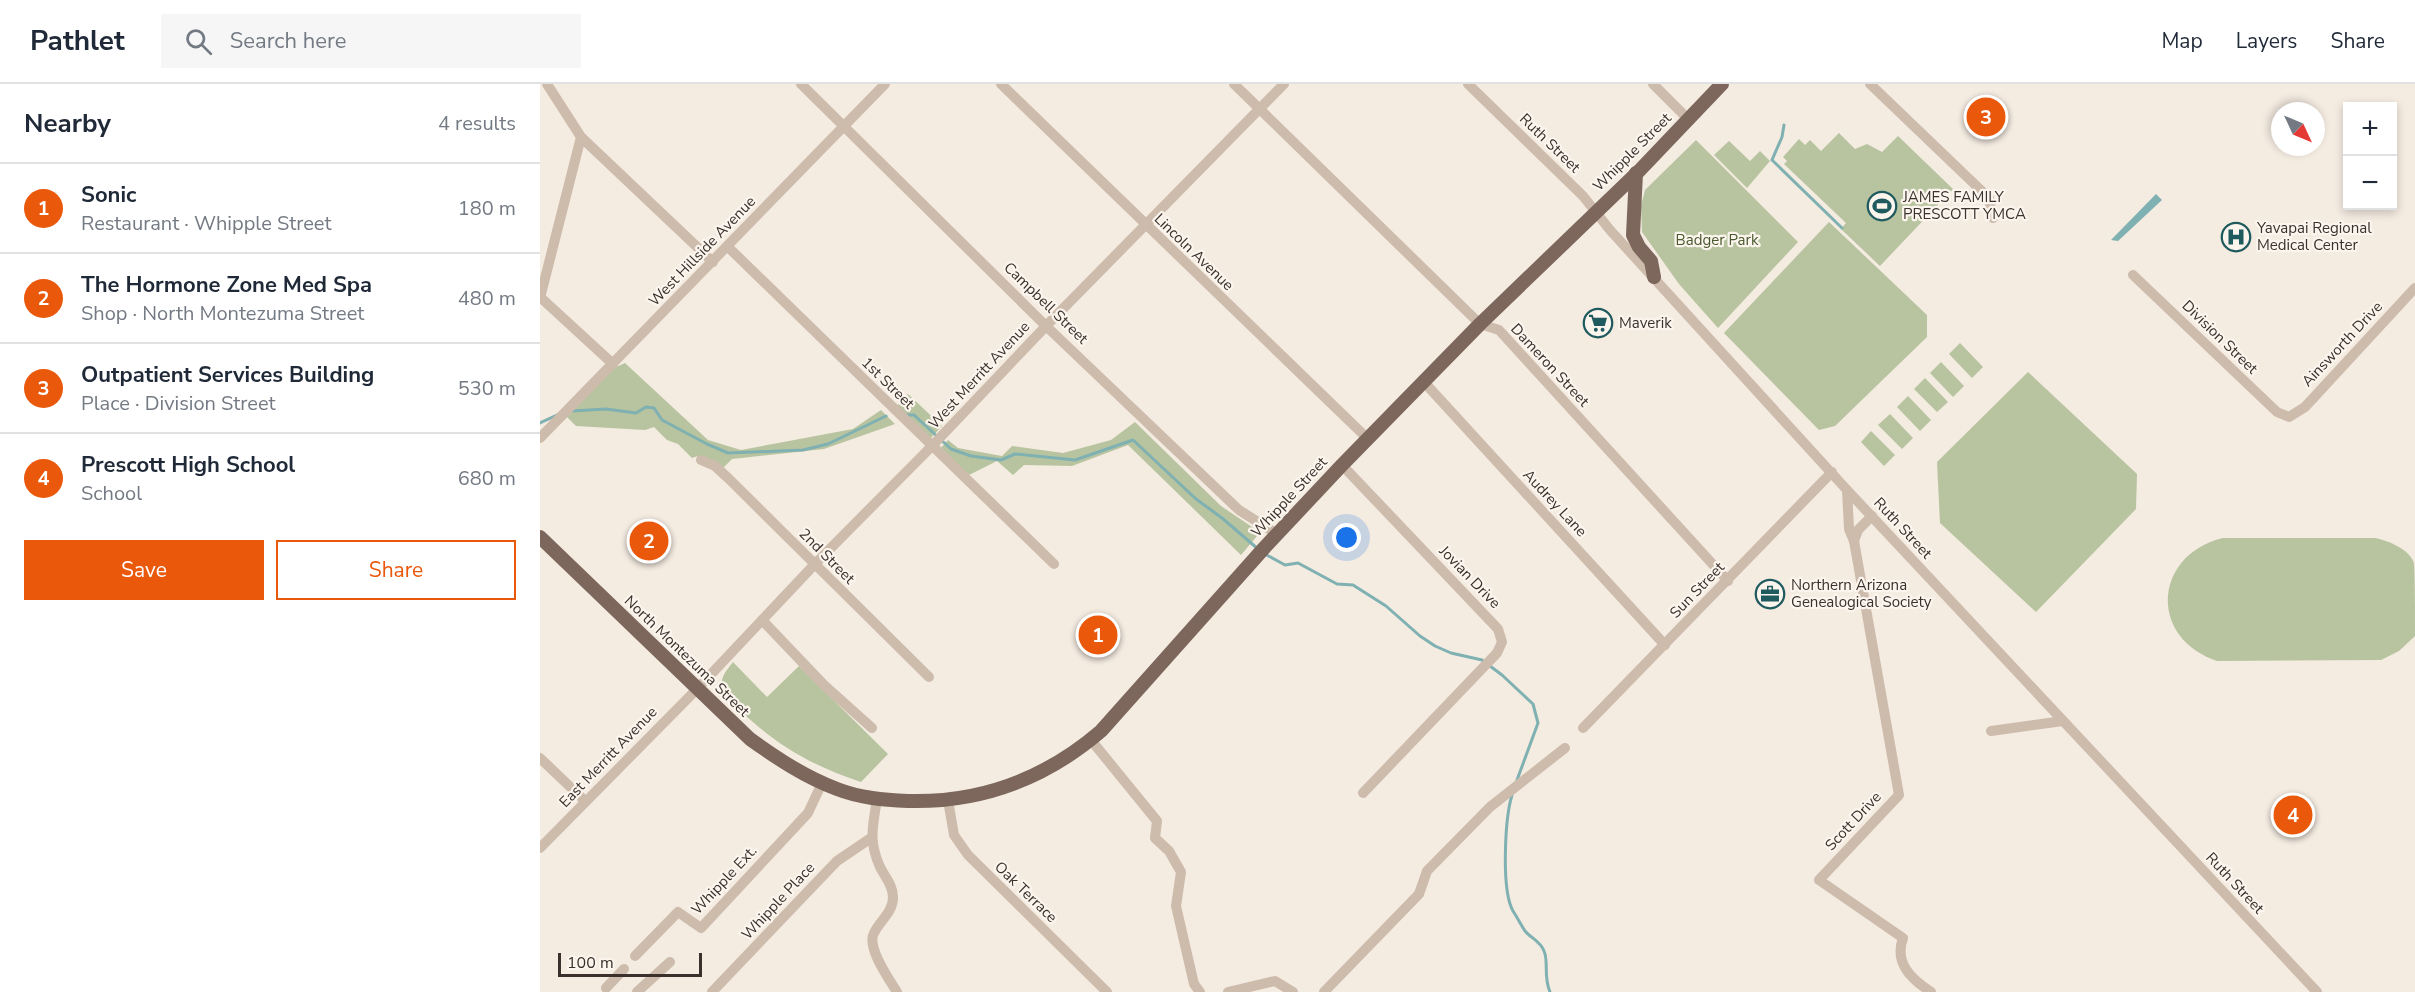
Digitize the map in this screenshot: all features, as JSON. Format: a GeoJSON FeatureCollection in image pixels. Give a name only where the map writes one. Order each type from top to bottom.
{"type":"FeatureCollection","features":[{"type":"Feature","properties":{"kind":"main road","name":"Whipple Street"},"geometry":{"type":"LineString","coordinates":[[822,783],[839,790],[877,799],[948,800],[986,794],[1022,781],[1055,764],[1091,740],[1119,713],[1277,534],[1342,465],[1480,324],[1636,173],[1722,84]]}},
{"type":"Feature","properties":{"kind":"main road"},"geometry":{"type":"LineString","coordinates":[[1636,173],[1633,235],[1639,248],[1651,261],[1654,277]]}},
{"type":"Feature","properties":{"kind":"main road","name":"North Montezuma Street"},"geometry":{"type":"LineString","coordinates":[[540,537],[750,740],[786,765],[822,783]]}},
{"type":"Feature","properties":{"kind":"street"},"geometry":{"type":"LineString","coordinates":[[547,84],[581,137],[713,262]]}},
{"type":"Feature","properties":{"kind":"street","name":"Campbell Street"},"geometry":{"type":"LineString","coordinates":[[801,84],[1046,326],[1239,510],[1277,534]]}},
{"type":"Feature","properties":{"kind":"street","name":"West Hillside Avenue"},"geometry":{"type":"LineString","coordinates":[[540,438],[885,84]]}},
{"type":"Feature","properties":{"kind":"street","name":"Lincoln Avenue"},"geometry":{"type":"LineString","coordinates":[[1001,84],[1145,226],[1368,439]]}},
{"type":"Feature","properties":{"kind":"street","name":"Dameron Street"},"geometry":{"type":"LineString","coordinates":[[1234,84],[1480,324],[1499,330],[1728,581]]}},
{"type":"Feature","properties":{"kind":"street","name":"West Merritt Avenue"},"geometry":{"type":"LineString","coordinates":[[698,688],[814,565],[933,446],[1046,326],[1284,84]]}},
{"type":"Feature","properties":{"kind":"street","name":"Ruth Street"},"geometry":{"type":"LineString","coordinates":[[1468,84],[1583,196],[1847,489],[2317,992]]}},
{"type":"Feature","properties":{"kind":"street"},"geometry":{"type":"LineString","coordinates":[[1653,84],[1688,119]]}},
{"type":"Feature","properties":{"kind":"street"},"geometry":{"type":"LineString","coordinates":[[1870,84],[1989,198],[1993,218]]}},
{"type":"Feature","properties":{"kind":"street"},"geometry":{"type":"LineString","coordinates":[[581,137],[540,298],[613,364]]}},
{"type":"Feature","properties":{"kind":"street","name":"1st Street"},"geometry":{"type":"LineString","coordinates":[[728,247],[1054,564]]}},
{"type":"Feature","properties":{"kind":"street","name":"Division Street"},"geometry":{"type":"LineString","coordinates":[[2133,275],[2277,412],[2289,417]]}},
{"type":"Feature","properties":{"kind":"street","name":"Ainsworth Drive"},"geometry":{"type":"LineString","coordinates":[[2289,417],[2305,407],[2415,288]]}},
{"type":"Feature","properties":{"kind":"street","name":"Audrey Lane"},"geometry":{"type":"LineString","coordinates":[[1424,382],[1665,645]]}},
{"type":"Feature","properties":{"kind":"street","name":"2nd Street"},"geometry":{"type":"LineString","coordinates":[[701,460],[715,466],[929,677]]}},
{"type":"Feature","properties":{"kind":"street","name":"Jovian Drive"},"geometry":{"type":"LineString","coordinates":[[1342,465],[1498,629],[1502,642],[1497,653],[1363,793]]}},
{"type":"Feature","properties":{"kind":"street","name":"Sun Street"},"geometry":{"type":"LineString","coordinates":[[1583,728],[1832,472]]}},
{"type":"Feature","properties":{"kind":"street","name":"Scott Drive"},"geometry":{"type":"LineString","coordinates":[[1847,489],[1849,529],[1854,541],[1899,795],[1819,879],[1903,938],[1900,948],[1904,968],[1915,981],[1931,992]]}},
{"type":"Feature","properties":{"kind":"street"},"geometry":{"type":"LineString","coordinates":[[1854,541],[1858,530],[1872,516]]}},
{"type":"Feature","properties":{"kind":"street"},"geometry":{"type":"LineString","coordinates":[[762,620],[824,685],[872,728]]}},
{"type":"Feature","properties":{"kind":"street","name":"East Merritt Avenue"},"geometry":{"type":"LineString","coordinates":[[540,849],[698,688]]}},
{"type":"Feature","properties":{"kind":"street"},"geometry":{"type":"LineString","coordinates":[[1991,730],[2063,721]]}},
{"type":"Feature","properties":{"kind":"street"},"geometry":{"type":"LineString","coordinates":[[1091,740],[1157,821],[1155,838],[1169,851],[1181,872],[1176,906],[1194,984],[1200,992]]}},
{"type":"Feature","properties":{"kind":"street"},"geometry":{"type":"LineString","coordinates":[[1324,992],[1419,894],[1427,871],[1490,807],[1565,748]]}},
{"type":"Feature","properties":{"kind":"street"},"geometry":{"type":"LineString","coordinates":[[540,758],[585,801]]}},
{"type":"Feature","properties":{"kind":"street","name":"Whipple Ext."},"geometry":{"type":"LineString","coordinates":[[635,956],[678,912],[701,928],[807,813],[822,783]]}},
{"type":"Feature","properties":{"kind":"street"},"geometry":{"type":"LineString","coordinates":[[877,799],[871,838],[880,868],[889,881],[893,896],[891,909],[872,935],[873,950],[897,992]]}},
{"type":"Feature","properties":{"kind":"street","name":"Oak Terrace"},"geometry":{"type":"LineString","coordinates":[[948,800],[954,835],[968,855],[1107,992]]}},
{"type":"Feature","properties":{"kind":"street","name":"Whipple Place"},"geometry":{"type":"LineString","coordinates":[[712,992],[837,861],[871,838]]}},
{"type":"Feature","properties":{"kind":"street"},"geometry":{"type":"LineString","coordinates":[[637,992],[670,962]]}},
{"type":"Feature","properties":{"kind":"street"},"geometry":{"type":"LineString","coordinates":[[606,991],[624,969]]}},
{"type":"Feature","properties":{"kind":"street"},"geometry":{"type":"LineString","coordinates":[[1228,992],[1275,981],[1293,992]]}},
{"type":"Feature","properties":{"kind":"green space","name":"JAMES FAMILY PRESCOTT YMCA"},"geometry":{"type":"Polygon","coordinates":[[[1839,133],[1855,149],[1867,144],[1882,152],[1898,136],[1953,189],[1880,266],[1841,229],[1846,223],[1784,164],[1787,161],[1783,157],[1799,139],[1805,145],[1810,140],[1821,151],[1839,133]]]}},
{"type":"Feature","properties":{"kind":"green space","name":"Badger Park"},"geometry":{"type":"Polygon","coordinates":[[[1696,140],[1798,242],[1718,328],[1679,284],[1642,232],[1641,206],[1645,190],[1696,140]]]}},
{"type":"Feature","properties":{"kind":"green space"},"geometry":{"type":"Polygon","coordinates":[[[1729,141],[1750,161],[1760,151],[1770,161],[1747,188],[1714,155],[1729,141]]]}},
{"type":"Feature","properties":{"kind":"green space"},"geometry":{"type":"Polygon","coordinates":[[[1829,222],[1927,315],[1927,337],[1835,426],[1819,430],[1724,333],[1829,222]]]}},
{"type":"Feature","properties":{"kind":"green space"},"geometry":{"type":"Polygon","coordinates":[[[1960,343],[1983,367],[1972,378],[1949,354],[1960,343]]]}},
{"type":"Feature","properties":{"kind":"green space"},"geometry":{"type":"Polygon","coordinates":[[[1941,362],[1964,386],[1953,397],[1930,373],[1941,362]]]}},
{"type":"Feature","properties":{"kind":"green space"},"geometry":{"type":"Polygon","coordinates":[[[625,363],[708,440],[741,450],[853,429],[881,410],[895,424],[824,449],[732,459],[723,468],[704,457],[692,458],[678,444],[667,440],[654,427],[645,430],[576,426],[567,417],[614,368],[625,363]]]}},
{"type":"Feature","properties":{"kind":"green space"},"geometry":{"type":"Polygon","coordinates":[[[2028,372],[2137,474],[2136,509],[2036,612],[1940,523],[1937,462],[2028,372]]]}},
{"type":"Feature","properties":{"kind":"green space"},"geometry":{"type":"Polygon","coordinates":[[[1925,378],[1948,402],[1937,412],[1914,389],[1925,378]]]}},
{"type":"Feature","properties":{"kind":"green space"},"geometry":{"type":"Polygon","coordinates":[[[908,394],[942,426],[929,440],[896,407],[908,394]]]}},
{"type":"Feature","properties":{"kind":"green space"},"geometry":{"type":"Polygon","coordinates":[[[1908,396],[1931,420],[1920,431],[1897,407],[1908,396]]]}},
{"type":"Feature","properties":{"kind":"green space"},"geometry":{"type":"Polygon","coordinates":[[[1890,414],[1913,438],[1902,449],[1878,425],[1890,414]]]}},
{"type":"Feature","properties":{"kind":"green space"},"geometry":{"type":"Polygon","coordinates":[[[1135,422],[1221,506],[1255,529],[1257,536],[1241,555],[1128,445],[1072,466],[1024,465],[1013,475],[997,461],[969,475],[939,450],[948,440],[958,448],[1002,456],[1012,446],[1063,453],[1111,440],[1135,422]]]}},
{"type":"Feature","properties":{"kind":"green space"},"geometry":{"type":"Polygon","coordinates":[[[1871,431],[1895,455],[1884,466],[1861,442],[1871,431]]]}},
{"type":"Feature","properties":{"kind":"green space"},"geometry":{"type":"Polygon","coordinates":[[[2223,538],[2375,538],[2398,546],[2414,563],[2415,636],[2399,651],[2381,660],[2217,661],[2195,650],[2179,634],[2170,616],[2168,597],[2172,578],[2183,561],[2200,547],[2223,538]]]}},
{"type":"Feature","properties":{"kind":"green space"},"geometry":{"type":"Polygon","coordinates":[[[733,662],[767,697],[799,666],[888,754],[861,782],[828,770],[797,754],[755,724],[727,698],[723,691],[722,680],[733,662]]]}},
{"type":"Feature","properties":{"kind":"water"},"geometry":{"type":"Polygon","coordinates":[[[2156,194],[2162,200],[2118,241],[2111,240],[2156,194]]]}},
{"type":"Feature","properties":{"kind":"waterway"},"geometry":{"type":"LineString","coordinates":[[1784,125],[1782,137],[1772,160],[1842,228]]}},
{"type":"Feature","properties":{"kind":"waterway"},"geometry":{"type":"LineString","coordinates":[[572,411],[606,409],[636,413],[646,407],[654,408],[662,420],[728,453],[803,450],[828,444],[886,416]]}},
{"type":"Feature","properties":{"kind":"waterway"},"geometry":{"type":"LineString","coordinates":[[540,423],[557,415]]}},
{"type":"Feature","properties":{"kind":"waterway"},"geometry":{"type":"LineString","coordinates":[[906,415],[914,415],[951,449],[971,456],[1001,460],[1015,454],[1075,460],[1133,440],[1196,499],[1258,549]]}},
{"type":"Feature","properties":{"kind":"waterway"},"geometry":{"type":"LineString","coordinates":[[1263,553],[1285,565],[1298,563],[1337,584],[1353,585],[1386,606],[1435,646],[1451,653],[1482,660],[1502,675],[1533,704],[1538,723],[1517,780]]}},
{"type":"Feature","properties":{"kind":"waterway"},"geometry":{"type":"LineString","coordinates":[[1512,795],[1505,854],[1509,901],[1525,931],[1543,948],[1550,992]]}},
{"type":"Feature","properties":{"kind":"place","name":"Outpatient Services Building"},"geometry":{"type":"Point","coordinates":[1986,117]}},
{"type":"Feature","properties":{"kind":"place","name":"JAMES FAMILY PRESCOTT YMCA"},"geometry":{"type":"Point","coordinates":[1882,206]}},
{"type":"Feature","properties":{"kind":"place","name":"Yavapai Regional Medical Center"},"geometry":{"type":"Point","coordinates":[2236,237]}},
{"type":"Feature","properties":{"kind":"place","name":"Maverik"},"geometry":{"type":"Point","coordinates":[1598,323]}},
{"type":"Feature","properties":{"kind":"place","name":"The Hormone Zone Med Spa"},"geometry":{"type":"Point","coordinates":[649,541]}},
{"type":"Feature","properties":{"kind":"place","name":"Northern Arizona Genealogical Society"},"geometry":{"type":"Point","coordinates":[1770,594]}},
{"type":"Feature","properties":{"kind":"place","name":"Sonic"},"geometry":{"type":"Point","coordinates":[1098,635]}},
{"type":"Feature","properties":{"kind":"place","name":"Prescott High School"},"geometry":{"type":"Point","coordinates":[2293,815]}}]}
